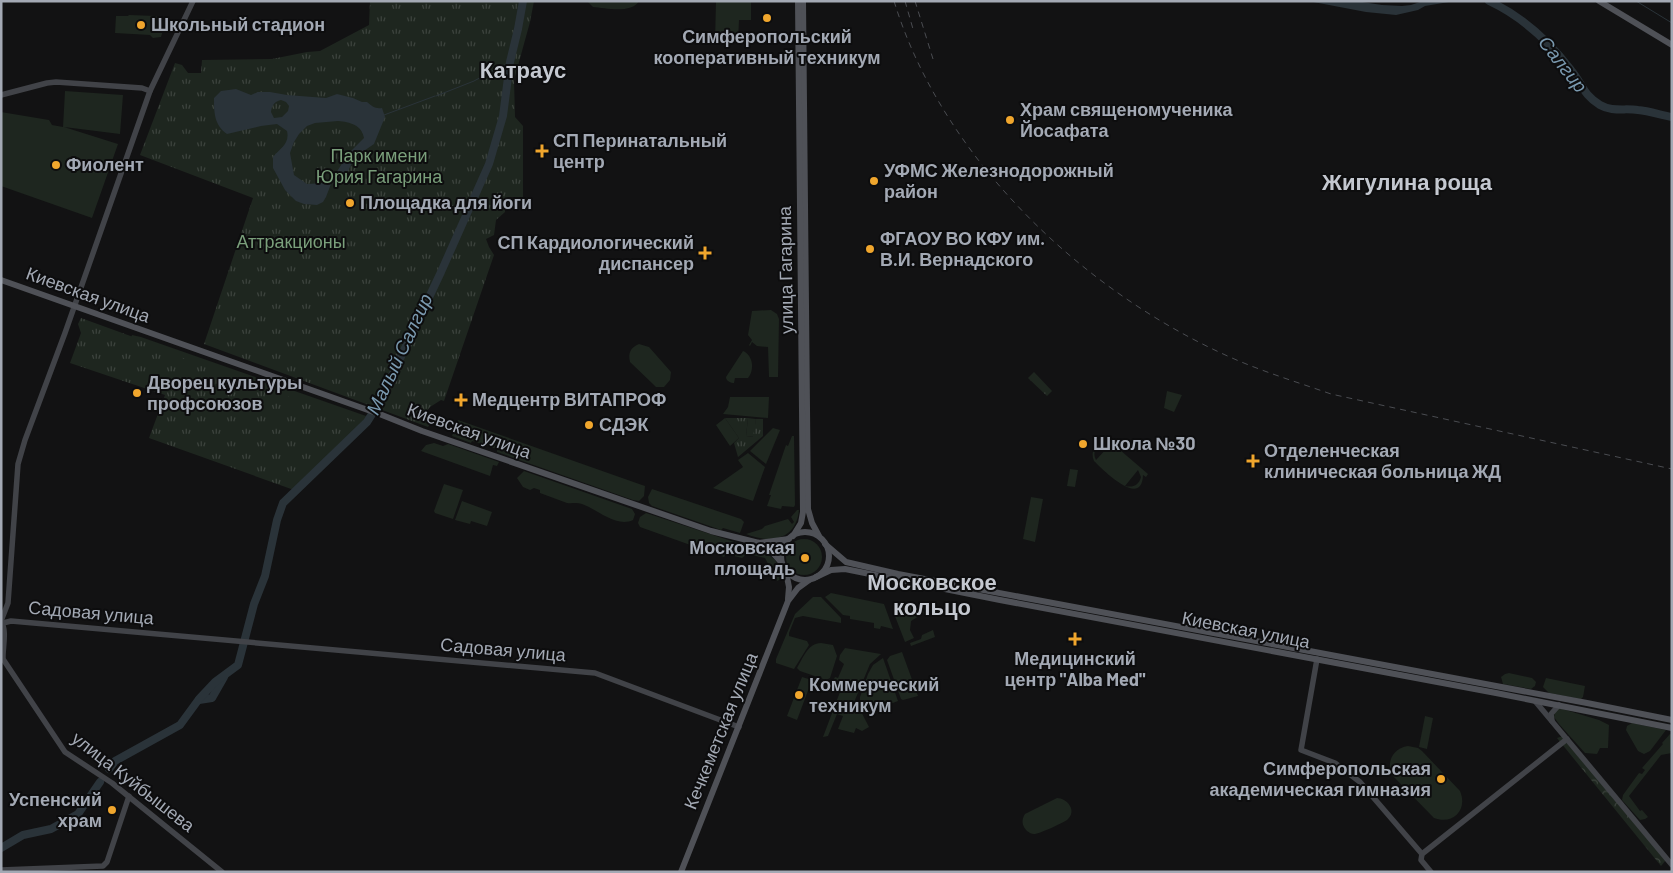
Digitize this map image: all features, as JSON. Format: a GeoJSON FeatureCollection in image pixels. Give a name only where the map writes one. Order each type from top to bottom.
{"type":"FeatureCollection","features":[{"type":"Feature","properties":{"kind":"main road"},"geometry":{"type":"LineString","coordinates":[[2,656],[2,639],[5,629],[1,621],[8,603],[18,464],[30,425],[65,333],[150,91],[193,1]]}},
{"type":"Feature","properties":{"kind":"main road","name":"улица Гагарина"},"geometry":{"type":"LineString","coordinates":[[791,538],[801,523],[803,512],[798,1]]}},
{"type":"Feature","properties":{"kind":"main road","name":"улица Гагарина"},"geometry":{"type":"LineString","coordinates":[[803,1],[808,509],[812,523],[819,536]]}},
{"type":"Feature","properties":{"kind":"main road"},"geometry":{"type":"LineString","coordinates":[[1599,1],[1672,45]]}},
{"type":"Feature","properties":{"kind":"main road"},"geometry":{"type":"LineString","coordinates":[[1,95],[47,82],[142,88],[150,91]]}},
{"type":"Feature","properties":{"kind":"main road","name":"Киевская улица"},"geometry":{"type":"LineString","coordinates":[[1,280],[382,415],[422,431],[676,519],[759,543],[772,552],[782,563]]}},
{"type":"Feature","properties":{"kind":"main road"},"geometry":{"type":"LineString","coordinates":[[802,532],[810,532],[819,536],[828,551],[828,561],[824,570],[812,578],[796,579],[785,570],[782,563],[782,552],[791,538],[802,532]]}},
{"type":"Feature","properties":{"kind":"main road","name":"Киевская улица"},"geometry":{"type":"LineString","coordinates":[[759,543],[791,538]]}},
{"type":"Feature","properties":{"kind":"main road","name":"Киевская улица"},"geometry":{"type":"LineString","coordinates":[[825,544],[846,562],[904,575],[1672,720]]}},
{"type":"Feature","properties":{"kind":"main road","name":"Киевская улица"},"geometry":{"type":"LineString","coordinates":[[812,578],[831,570],[845,569],[1672,728]]}},
{"type":"Feature","properties":{"kind":"main road","name":"Кечкеметская улица"},"geometry":{"type":"LineString","coordinates":[[785,570],[789,587],[788,601]]}},
{"type":"Feature","properties":{"kind":"main road","name":"Кечкеметская улица"},"geometry":{"type":"LineString","coordinates":[[682,872],[788,601],[798,588],[812,578]]}},
{"type":"Feature","properties":{"kind":"main road"},"geometry":{"type":"LineString","coordinates":[[1,610],[8,603]]}},
{"type":"Feature","properties":{"kind":"main road","name":"Садовая улица"},"geometry":{"type":"LineString","coordinates":[[3,623],[11,621],[237,640],[595,673],[739,727]]}},
{"type":"Feature","properties":{"kind":"main road","name":"улица Куйбышева"},"geometry":{"type":"LineString","coordinates":[[2,656],[65,752],[100,774],[129,796],[222,872]]}},
{"type":"Feature","properties":{"kind":"main road"},"geometry":{"type":"LineString","coordinates":[[1317,659],[1301,750],[1335,763],[1360,782],[1422,854]]}},
{"type":"Feature","properties":{"kind":"main road"},"geometry":{"type":"LineString","coordinates":[[1535,701],[1552,724],[1567,739],[1672,865]]}},
{"type":"Feature","properties":{"kind":"main road"},"geometry":{"type":"LineString","coordinates":[[1552,724],[1552,714],[1559,705]]}},
{"type":"Feature","properties":{"kind":"main road"},"geometry":{"type":"LineString","coordinates":[[1431,872],[1421,860],[1422,854],[1567,739]]}},
{"type":"Feature","properties":{"kind":"main road"},"geometry":{"type":"LineString","coordinates":[[1,870],[103,866],[107,862],[129,796]]}},
{"type":"Feature","properties":{"kind":"green space","name":"Парк имени Юрия Гагарина"},"geometry":{"type":"Polygon","coordinates":[[[370,1],[534,1],[514,80],[515,117],[523,126],[523,197],[508,197],[505,200],[505,212],[496,220],[494,235],[486,239],[494,255],[444,401],[441,400],[427,411],[432,421],[428,427],[204,344],[253,198],[140,155],[175,63],[182,65],[188,73],[201,73],[202,60],[272,59],[320,51],[369,25],[370,1]]]}},
{"type":"Feature","properties":{"kind":"green space"},"geometry":{"type":"Polygon","coordinates":[[[587,1],[639,1],[631,8],[618,9],[593,7],[587,1]]]}},
{"type":"Feature","properties":{"kind":"green space"},"geometry":{"type":"Polygon","coordinates":[[[716,1],[751,1],[751,20],[739,20],[738,42],[715,42],[716,1]]]}},
{"type":"Feature","properties":{"kind":"green space","name":"Школьный стадион"},"geometry":{"type":"Polygon","coordinates":[[[116,16],[156,16],[159,19],[168,20],[168,23],[164,27],[161,37],[153,38],[150,35],[115,33],[116,16]]]}},
{"type":"Feature","properties":{"kind":"green space","name":"Фиолент"},"geometry":{"type":"Polygon","coordinates":[[[65,91],[123,95],[120,134],[64,127],[118,144],[92,218],[1,186],[1,112],[49,120],[52,125],[63,127],[65,91]]]}},
{"type":"Feature","properties":{"kind":"green space"},"geometry":{"type":"Polygon","coordinates":[[[771,310],[777,314],[779,319],[778,377],[769,377],[768,347],[757,346],[752,342],[749,345],[752,340],[748,335],[752,311],[771,310]]]}},
{"type":"Feature","properties":{"kind":"green space"},"geometry":{"type":"Polygon","coordinates":[[[81,318],[180,354],[180,357],[364,424],[294,490],[149,438],[165,395],[70,363],[81,333],[78,324],[81,318]]]}},
{"type":"Feature","properties":{"kind":"green space"},"geometry":{"type":"Polygon","coordinates":[[[132,335],[369,417],[356,430],[130,340],[132,335]]]}},
{"type":"Feature","properties":{"kind":"green space"},"geometry":{"type":"Polygon","coordinates":[[[639,344],[649,347],[671,372],[670,380],[664,387],[656,387],[630,362],[630,351],[639,344]]]}},
{"type":"Feature","properties":{"kind":"green space"},"geometry":{"type":"Polygon","coordinates":[[[743,351],[751,359],[752,371],[748,378],[735,378],[734,383],[730,382],[726,377],[743,351]]]}},
{"type":"Feature","properties":{"kind":"green space"},"geometry":{"type":"Polygon","coordinates":[[[1034,372],[1052,391],[1047,396],[1028,378],[1034,372]]]}},
{"type":"Feature","properties":{"kind":"green space"},"geometry":{"type":"Polygon","coordinates":[[[1167,391],[1182,395],[1174,412],[1164,408],[1167,391]]]}},
{"type":"Feature","properties":{"kind":"green space"},"geometry":{"type":"Polygon","coordinates":[[[730,397],[769,397],[768,418],[723,414],[728,407],[730,397]]]}},
{"type":"Feature","properties":{"kind":"green space"},"geometry":{"type":"Polygon","coordinates":[[[725,418],[739,438],[730,446],[716,425],[725,418]]]}},
{"type":"Feature","properties":{"kind":"green space"},"geometry":{"type":"Polygon","coordinates":[[[725,418],[748,418],[746,436],[753,437],[756,419],[763,419],[763,436],[738,457],[734,443],[739,438],[725,418]]]}},
{"type":"Feature","properties":{"kind":"green space"},"geometry":{"type":"Polygon","coordinates":[[[748,418],[756,419],[754,437],[746,436],[748,418]]]}},
{"type":"Feature","properties":{"kind":"green space"},"geometry":{"type":"Polygon","coordinates":[[[458,420],[645,486],[644,496],[639,501],[633,500],[497,452],[497,449],[452,436],[458,420]]]}},
{"type":"Feature","properties":{"kind":"green space"},"geometry":{"type":"Polygon","coordinates":[[[773,428],[780,430],[766,464],[750,451],[773,428]]]}},
{"type":"Feature","properties":{"kind":"green space"},"geometry":{"type":"Polygon","coordinates":[[[792,436],[794,436],[795,505],[794,507],[782,506],[781,509],[767,506],[786,445],[788,446],[792,436]]]}},
{"type":"Feature","properties":{"kind":"green space"},"geometry":{"type":"Polygon","coordinates":[[[1106,438],[1148,474],[1146,477],[1143,475],[1141,485],[1136,488],[1129,488],[1126,486],[1131,487],[1139,482],[1141,477],[1138,470],[1125,486],[1105,472],[1094,461],[1093,451],[1094,448],[1098,444],[1105,442],[1106,438]],[[1105,444],[1099,446],[1096,450],[1094,454],[1096,460],[1109,446],[1105,444]]]}},
{"type":"Feature","properties":{"kind":"green space"},"geometry":{"type":"Polygon","coordinates":[[[434,443],[443,446],[448,444],[499,462],[497,466],[493,465],[490,476],[421,451],[426,445],[434,443]]]}},
{"type":"Feature","properties":{"kind":"green space"},"geometry":{"type":"Polygon","coordinates":[[[748,453],[765,467],[753,501],[713,488],[743,467],[738,460],[748,453]]]}},
{"type":"Feature","properties":{"kind":"green space"},"geometry":{"type":"Polygon","coordinates":[[[1070,469],[1078,470],[1075,487],[1067,486],[1070,469]]]}},
{"type":"Feature","properties":{"kind":"green space"},"geometry":{"type":"Polygon","coordinates":[[[524,471],[632,509],[635,514],[633,520],[620,522],[613,520],[588,506],[567,503],[540,493],[540,490],[534,488],[530,490],[523,487],[517,478],[524,471]]]}},
{"type":"Feature","properties":{"kind":"green space"},"geometry":{"type":"Polygon","coordinates":[[[444,484],[463,490],[453,519],[434,511],[444,484]]]}},
{"type":"Feature","properties":{"kind":"green space"},"geometry":{"type":"Polygon","coordinates":[[[652,489],[741,519],[744,522],[740,533],[723,528],[721,530],[652,506],[649,503],[648,497],[652,489]]]}},
{"type":"Feature","properties":{"kind":"green space"},"geometry":{"type":"Polygon","coordinates":[[[1031,497],[1043,499],[1035,542],[1023,539],[1031,497]]]}},
{"type":"Feature","properties":{"kind":"green space"},"geometry":{"type":"Polygon","coordinates":[[[462,501],[492,512],[487,526],[471,521],[470,524],[455,520],[462,501]]]}},
{"type":"Feature","properties":{"kind":"green space"},"geometry":{"type":"Polygon","coordinates":[[[799,510],[797,520],[793,528],[781,537],[764,539],[746,534],[788,519],[792,524],[794,522],[791,517],[799,510]]]}},
{"type":"Feature","properties":{"kind":"green space"},"geometry":{"type":"Polygon","coordinates":[[[646,513],[765,552],[775,560],[785,577],[777,581],[765,558],[747,554],[742,558],[726,554],[724,557],[640,527],[638,523],[640,517],[646,513]]]}},
{"type":"Feature","properties":{"kind":"green space","name":"Московская площадь"},"geometry":{"type":"Polygon","coordinates":[[[804,539],[811,540],[817,544],[821,550],[821,564],[817,570],[811,574],[804,575],[797,574],[791,570],[787,564],[786,557],[787,550],[791,544],[797,540],[804,539]]]}},
{"type":"Feature","properties":{"kind":"green space"},"geometry":{"type":"Polygon","coordinates":[[[831,593],[884,604],[893,629],[881,626],[880,629],[874,628],[874,623],[850,619],[850,616],[843,615],[825,597],[831,593]]]}},
{"type":"Feature","properties":{"kind":"green space"},"geometry":{"type":"Polygon","coordinates":[[[813,597],[821,597],[841,618],[841,623],[803,616],[795,618],[789,636],[807,641],[809,645],[794,669],[776,663],[795,614],[813,597]]]}},
{"type":"Feature","properties":{"kind":"green space"},"geometry":{"type":"Polygon","coordinates":[[[895,606],[927,608],[935,611],[928,616],[924,613],[911,621],[910,630],[914,638],[905,642],[893,611],[895,606]]]}},
{"type":"Feature","properties":{"kind":"green space"},"geometry":{"type":"Polygon","coordinates":[[[933,630],[935,637],[911,646],[910,643],[921,639],[922,635],[933,630]]]}},
{"type":"Feature","properties":{"kind":"green space"},"geometry":{"type":"Polygon","coordinates":[[[821,643],[833,645],[837,656],[830,678],[826,680],[800,671],[797,668],[809,648],[821,643]]]}},
{"type":"Feature","properties":{"kind":"green space"},"geometry":{"type":"Polygon","coordinates":[[[821,645],[834,648],[834,657],[818,653],[821,645]]]}},
{"type":"Feature","properties":{"kind":"green space"},"geometry":{"type":"Polygon","coordinates":[[[845,648],[881,654],[870,664],[855,700],[869,727],[862,731],[856,728],[854,733],[838,729],[843,716],[837,714],[828,736],[823,737],[843,684],[834,679],[835,677],[838,678],[844,664],[839,660],[845,648]]]}},
{"type":"Feature","properties":{"kind":"green space"},"geometry":{"type":"Polygon","coordinates":[[[902,652],[918,696],[903,700],[887,660],[890,656],[902,652]]]}},
{"type":"Feature","properties":{"kind":"green space"},"geometry":{"type":"Polygon","coordinates":[[[883,658],[898,701],[866,713],[860,703],[860,697],[873,665],[883,658]]]}},
{"type":"Feature","properties":{"kind":"green space"},"geometry":{"type":"Polygon","coordinates":[[[1509,673],[1532,678],[1536,682],[1535,686],[1531,689],[1503,684],[1501,677],[1509,673]]]}},
{"type":"Feature","properties":{"kind":"green space"},"geometry":{"type":"Polygon","coordinates":[[[802,677],[812,680],[797,720],[787,716],[802,677]]]}},
{"type":"Feature","properties":{"kind":"green space"},"geometry":{"type":"Polygon","coordinates":[[[1546,678],[1585,686],[1583,697],[1581,699],[1549,693],[1543,687],[1546,678]]]}},
{"type":"Feature","properties":{"kind":"green space"},"geometry":{"type":"Polygon","coordinates":[[[1559,708],[1599,720],[1609,725],[1608,748],[1600,748],[1597,754],[1585,753],[1554,717],[1555,712],[1559,708]]]}},
{"type":"Feature","properties":{"kind":"green space"},"geometry":{"type":"Polygon","coordinates":[[[1425,716],[1433,718],[1427,749],[1419,747],[1425,716]]]}},
{"type":"Feature","properties":{"kind":"green space"},"geometry":{"type":"Polygon","coordinates":[[[1632,723],[1666,730],[1650,751],[1644,754],[1638,751],[1626,730],[1627,726],[1632,723]]]}},
{"type":"Feature","properties":{"kind":"green space"},"geometry":{"type":"Polygon","coordinates":[[[1670,734],[1672,735],[1672,753],[1661,755],[1629,796],[1640,811],[1642,810],[1648,817],[1640,820],[1622,800],[1623,795],[1639,773],[1642,774],[1645,770],[1642,768],[1670,734]]]}},
{"type":"Feature","properties":{"kind":"green space"},"geometry":{"type":"Polygon","coordinates":[[[1563,736],[1666,860],[1661,866],[1557,738],[1563,736]]]}},
{"type":"Feature","properties":{"kind":"green space"},"geometry":{"type":"Polygon","coordinates":[[[1408,746],[1422,751],[1460,791],[1462,804],[1460,810],[1453,818],[1441,820],[1434,818],[1392,775],[1390,761],[1392,756],[1398,750],[1408,746]]]}},
{"type":"Feature","properties":{"kind":"green space"},"geometry":{"type":"Polygon","coordinates":[[[1057,798],[1064,800],[1070,806],[1071,813],[1067,820],[1037,834],[1027,831],[1023,823],[1025,814],[1057,798]]]}},
{"type":"Feature","properties":{"kind":"shaded area"},"geometry":{"type":"Polygon","coordinates":[[[1308,1],[1356,1],[1402,6],[1423,1],[1455,1],[1425,6],[1418,10],[1396,15],[1366,12],[1308,1]]]}},
{"type":"Feature","properties":{"kind":"shaded area"},"geometry":{"type":"Polygon","coordinates":[[[236,89],[251,95],[258,92],[270,92],[326,98],[337,94],[367,102],[375,108],[382,108],[385,117],[374,144],[355,157],[348,171],[331,184],[323,202],[317,205],[304,204],[296,201],[285,190],[273,168],[273,157],[286,143],[287,131],[277,124],[227,134],[219,127],[215,113],[214,98],[221,91],[236,89]],[[281,100],[272,107],[271,112],[274,118],[282,117],[288,111],[289,106],[281,100]],[[338,121],[315,123],[307,126],[294,142],[290,153],[294,175],[307,184],[323,183],[336,173],[348,154],[364,138],[361,130],[355,125],[338,121]]]}},
{"type":"Feature","properties":{"kind":"waterway","name":"Малый Салгир"},"geometry":{"type":"LineString","coordinates":[[109,769],[115,761],[180,725],[199,699],[215,682],[238,665],[254,604],[265,576],[277,520],[283,503],[367,422],[379,403],[441,272],[489,164],[503,116],[510,62],[523,1]]}},
{"type":"Feature","properties":{"kind":"waterway","name":"Салгир"},"geometry":{"type":"LineString","coordinates":[[1489,1],[1513,14],[1544,39],[1575,75],[1586,93],[1600,105],[1672,117]]}},
{"type":"Feature","properties":{"kind":"waterway"},"geometry":{"type":"LineString","coordinates":[[1636,1],[1672,23]]}},
{"type":"Feature","properties":{"kind":"waterway"},"geometry":{"type":"LineString","coordinates":[[499,68],[510,62]]}},
{"type":"Feature","properties":{"kind":"waterway"},"geometry":{"type":"LineString","coordinates":[[487,74],[497,68]]}},
{"type":"Feature","properties":{"kind":"waterway"},"geometry":{"type":"LineString","coordinates":[[436,96],[485,75]]}},
{"type":"Feature","properties":{"kind":"waterway"},"geometry":{"type":"LineString","coordinates":[[384,115],[435,96]]}},
{"type":"Feature","properties":{"kind":"waterway"},"geometry":{"type":"LineString","coordinates":[[199,700],[212,698],[224,677]]}},
{"type":"Feature","properties":{"kind":"waterway","name":"Малый Салгир"},"geometry":{"type":"LineString","coordinates":[[1,848],[23,835],[51,829],[78,814],[100,782]]}},
{"type":"Feature","properties":{"kind":"railway"},"geometry":{"type":"LineString","coordinates":[[894,1],[916,58],[945,112],[980,162],[1021,210],[1067,253],[1116,291],[1168,325],[1235,359],[1331,394],[1672,469]]}},
{"type":"Feature","properties":{"kind":"railway"},"geometry":{"type":"LineString","coordinates":[[905,1],[913,29]]}},
{"type":"Feature","properties":{"kind":"railway"},"geometry":{"type":"LineString","coordinates":[[915,1],[933,59]]}},
{"type":"Feature","properties":{"kind":"place","name":"Симферопольский кооперативный техникум"},"geometry":{"type":"Point","coordinates":[767,18]}},
{"type":"Feature","properties":{"kind":"place","name":"Школьный стадион"},"geometry":{"type":"Point","coordinates":[141,25]}},
{"type":"Feature","properties":{"kind":"place","name":"Храм священомученика Йосафата"},"geometry":{"type":"Point","coordinates":[1010,120]}},
{"type":"Feature","properties":{"kind":"place","name":"СП Перинатальный центр"},"geometry":{"type":"Point","coordinates":[542,151]}},
{"type":"Feature","properties":{"kind":"place","name":"Фиолент"},"geometry":{"type":"Point","coordinates":[56,165]}},
{"type":"Feature","properties":{"kind":"place","name":"УФМС Железнодорожный район"},"geometry":{"type":"Point","coordinates":[874,181]}},
{"type":"Feature","properties":{"kind":"place","name":"Площадка для йоги"},"geometry":{"type":"Point","coordinates":[350,203]}},
{"type":"Feature","properties":{"kind":"place","name":"ФГАОУ ВО КФУ им. В.И. Вернадского"},"geometry":{"type":"Point","coordinates":[870,249]}},
{"type":"Feature","properties":{"kind":"place","name":"СП Кардиологический диспансер"},"geometry":{"type":"Point","coordinates":[705,253]}},
{"type":"Feature","properties":{"kind":"place","name":"Дворец культуры профсоюзов"},"geometry":{"type":"Point","coordinates":[137,393]}},
{"type":"Feature","properties":{"kind":"place","name":"Медцентр ВИТАПРОФ"},"geometry":{"type":"Point","coordinates":[461,400]}},
{"type":"Feature","properties":{"kind":"place","name":"СДЭК"},"geometry":{"type":"Point","coordinates":[589,425]}},
{"type":"Feature","properties":{"kind":"place","name":"Школа №30"},"geometry":{"type":"Point","coordinates":[1083,444]}},
{"type":"Feature","properties":{"kind":"place","name":"Отделенческая клиническая больница ЖД"},"geometry":{"type":"Point","coordinates":[1253,461]}},
{"type":"Feature","properties":{"kind":"place","name":"Московская площадь"},"geometry":{"type":"Point","coordinates":[805,558]}},
{"type":"Feature","properties":{"kind":"place","name":"Медицинский центр \"Alba Med\""},"geometry":{"type":"Point","coordinates":[1075,639]}},
{"type":"Feature","properties":{"kind":"place","name":"Коммерческий техникум"},"geometry":{"type":"Point","coordinates":[799,695]}},
{"type":"Feature","properties":{"kind":"place","name":"Симферопольская академическая гимназия"},"geometry":{"type":"Point","coordinates":[1441,779]}},
{"type":"Feature","properties":{"kind":"place","name":"Успенский храм"},"geometry":{"type":"Point","coordinates":[112,810]}},
{"type":"Feature","properties":{"kind":"district","name":"Катраус"},"geometry":{"type":"Point","coordinates":[523,70]}},
{"type":"Feature","properties":{"kind":"district","name":"Жигулина роща"},"geometry":{"type":"Point","coordinates":[1407,182]}},
{"type":"Feature","properties":{"kind":"district","name":"Московское кольцо"},"geometry":{"type":"Point","coordinates":[932,594]}},
{"type":"Feature","properties":{"kind":"park label","name":"Аттракционы"},"geometry":{"type":"Point","coordinates":[291,242]}}]}
